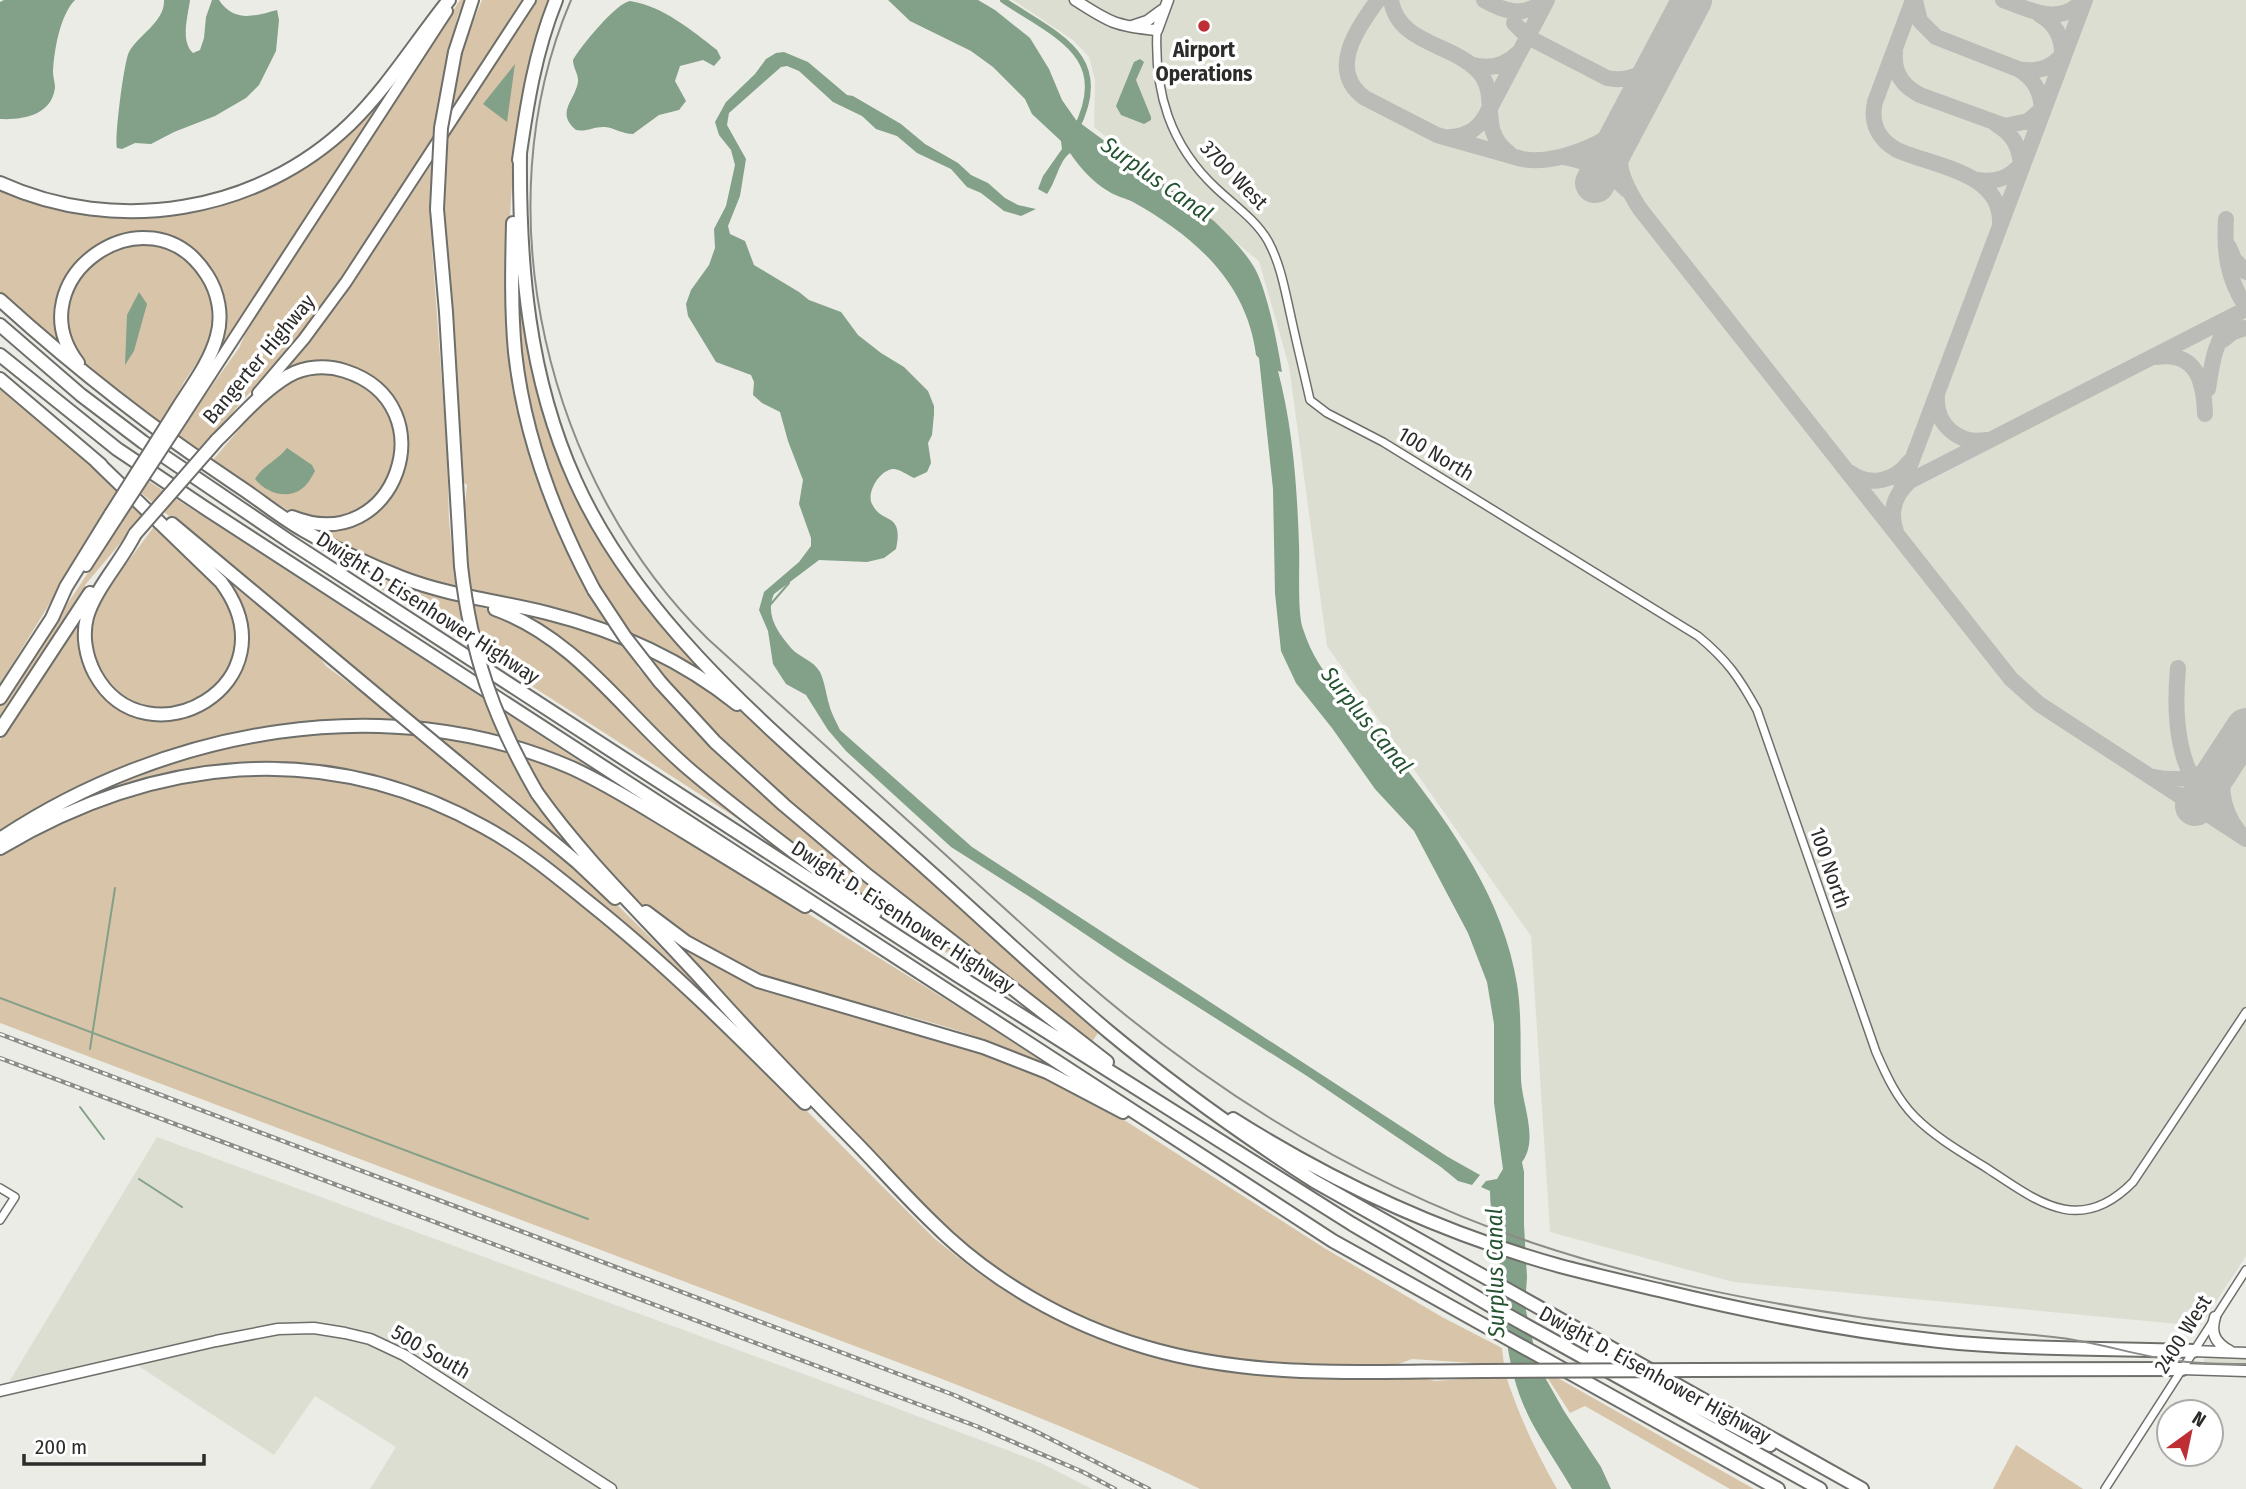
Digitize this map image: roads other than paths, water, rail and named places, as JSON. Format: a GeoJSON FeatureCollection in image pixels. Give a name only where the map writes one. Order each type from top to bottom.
{"type":"FeatureCollection","features":[{"type":"Feature","properties":{"kind":"highway"},"geometry":{"type":"LineString","coordinates":[[0,183],[53,202],[82,208],[121,211],[186,207],[249,189],[299,163],[349,125],[380,91],[452,0]]}},
{"type":"Feature","properties":{"kind":"highway"},"geometry":{"type":"LineString","coordinates":[[472,0],[455,52],[441,128],[437,209],[461,566],[467,615],[484,678],[511,747],[537,793],[578,847],[729,1011],[934,1224],[975,1259],[1014,1287],[1071,1319],[1123,1340],[1187,1358],[1241,1367],[1285,1370],[1485,1371],[2182,1369]]}},
{"type":"Feature","properties":{"kind":"highway"},"geometry":{"type":"LineString","coordinates":[[556,0],[530,82],[513,211],[511,284],[516,354],[527,414],[551,499],[594,590],[625,637],[660,682],[715,742],[867,875],[1168,1109]]}},
{"type":"Feature","properties":{"kind":"highway"},"geometry":{"type":"LineString","coordinates":[[520,152],[523,281],[534,352],[547,409],[575,481],[607,542],[656,610],[704,663],[790,746],[1110,1032],[1236,1131],[1314,1181],[1861,1489]]}},
{"type":"Feature","properties":{"kind":"highway"},"geometry":{"type":"LineString","coordinates":[[0,698],[52,618],[66,587],[180,414],[210,356],[218,335],[220,313],[212,282],[202,267],[183,250],[161,240],[128,239],[105,247],[82,264],[65,295],[63,323],[68,346],[80,366],[105,391]]}},
{"type":"Feature","properties":{"kind":"highway"},"geometry":{"type":"LineString","coordinates":[[0,300],[105,391],[183,449],[304,531],[349,555],[405,579],[465,597],[546,613],[610,632],[675,663],[730,698],[790,746]]}},
{"type":"Feature","properties":{"kind":"highway","name":"Dwight D. Eisenhower Highway"},"geometry":{"type":"LineString","coordinates":[[0,325],[81,396],[143,442],[292,543],[957,975],[1352,1224],[1493,1307],[1820,1489]]}},
{"type":"Feature","properties":{"kind":"highway","name":"Dwight D. Eisenhower Highway"},"geometry":{"type":"LineString","coordinates":[[0,355],[117,449],[194,501],[1333,1241],[1778,1489]]}},
{"type":"Feature","properties":{"kind":"highway"},"geometry":{"type":"LineString","coordinates":[[217,440],[289,375],[310,368],[335,368],[364,379],[386,398],[394,411],[401,429],[402,442],[398,472],[380,501],[358,517],[332,524],[304,522],[243,489]]}},
{"type":"Feature","properties":{"kind":"highway"},"geometry":{"type":"LineString","coordinates":[[0,379],[576,862],[729,1011]]}},
{"type":"Feature","properties":{"kind":"highway","name":"Bangerter Highway"},"geometry":{"type":"LineString","coordinates":[[0,730],[77,612],[135,534],[217,440]]}},
{"type":"Feature","properties":{"kind":"highway"},"geometry":{"type":"LineString","coordinates":[[96,461],[221,582],[238,610],[242,645],[233,674],[213,697],[186,711],[156,714],[130,706],[99,682],[90,665],[85,644],[87,618],[96,596],[124,556],[135,534]]}},
{"type":"Feature","properties":{"kind":"highway"},"geometry":{"type":"LineString","coordinates":[[465,597],[537,628],[573,654],[688,769],[957,975]]}},
{"type":"Feature","properties":{"kind":"highway"},"geometry":{"type":"LineString","coordinates":[[0,839],[48,810],[107,781],[162,761],[240,739],[293,729],[335,726],[380,725],[432,730],[509,746],[595,779],[645,807],[884,956],[925,974]]}},
{"type":"Feature","properties":{"kind":"highway"},"geometry":{"type":"LineString","coordinates":[[0,848],[65,814],[117,793],[171,778],[232,769],[289,769],[340,775],[390,787],[440,805],[485,827],[528,854],[632,939],[722,1021],[921,1219],[952,1247],[975,1259]]}},
{"type":"Feature","properties":{"kind":"highway"},"geometry":{"type":"LineString","coordinates":[[623,895],[686,942],[758,981],[983,1047],[1046,1072],[1201,1155]]}},
{"type":"Feature","properties":{"kind":"highway"},"geometry":{"type":"LineString","coordinates":[[1110,1032],[1175,1081],[1235,1121],[1305,1162],[1402,1210],[1538,1259],[1808,1324],[1940,1341],[2087,1350],[2193,1351]]}},
{"type":"Feature","properties":{"kind":"highway"},"geometry":{"type":"LineString","coordinates":[[1541,1333],[1583,1347],[1710,1415],[1861,1489]]}},
{"type":"Feature","properties":{"kind":"highway"},"geometry":{"type":"LineString","coordinates":[[1724,1459],[1770,1489]]}},
{"type":"Feature","properties":{"kind":"main road","name":"Bangerter Highway"},"geometry":{"type":"LineString","coordinates":[[180,414],[452,0]]}},
{"type":"Feature","properties":{"kind":"main road","name":"Bangerter Highway"},"geometry":{"type":"LineString","coordinates":[[217,440],[293,352],[340,291],[530,0]]}},
{"type":"Feature","properties":{"kind":"street"},"geometry":{"type":"LineString","coordinates":[[1075,0],[1113,23],[1128,28],[1157,30]]}},
{"type":"Feature","properties":{"kind":"street"},"geometry":{"type":"LineString","coordinates":[[1128,28],[1147,21],[1166,4]]}},
{"type":"Feature","properties":{"kind":"street","name":"3700 West"},"geometry":{"type":"LineString","coordinates":[[1166,4],[1157,30],[1156,49],[1164,106],[1179,143],[1199,172],[1258,227],[1274,252],[1281,271],[1310,400]]}},
{"type":"Feature","properties":{"kind":"street","name":"100 North"},"geometry":{"type":"LineString","coordinates":[[1310,400],[1686,628],[1723,657],[1741,681],[1757,710],[1876,1052],[1888,1078],[1913,1116],[1968,1156],[2039,1202],[2055,1208],[2098,1208],[2117,1198],[2133,1182],[2246,1012]]}},
{"type":"Feature","properties":{"kind":"street"},"geometry":{"type":"LineString","coordinates":[[0,1188],[15,1197],[0,1220]]}},
{"type":"Feature","properties":{"kind":"street","name":"2400 West"},"geometry":{"type":"LineString","coordinates":[[2105,1489],[2246,1269]]}},
{"type":"Feature","properties":{"kind":"street"},"geometry":{"type":"LineString","coordinates":[[2215,1317],[2212,1328],[2214,1336],[2222,1346],[2233,1353]]}},
{"type":"Feature","properties":{"kind":"street","name":"500 South"},"geometry":{"type":"LineString","coordinates":[[0,1391],[278,1329],[314,1328],[370,1339],[404,1355],[611,1489]]}},
{"type":"Feature","properties":{"kind":"street"},"geometry":{"type":"LineString","coordinates":[[2193,1351],[2246,1353]]}},
{"type":"Feature","properties":{"kind":"street"},"geometry":{"type":"LineString","coordinates":[[2182,1369],[2246,1371]]}},
{"type":"Feature","properties":{"kind":"water"},"geometry":{"type":"Polygon","coordinates":[[[75,0],[65,15],[56,44],[53,74],[55,88],[52,97],[42,110],[17,119],[0,119],[0,2],[75,0]]]}},
{"type":"Feature","properties":{"kind":"water"},"geometry":{"type":"Polygon","coordinates":[[[164,0],[190,0],[186,35],[193,53],[200,50],[212,0],[219,0],[238,15],[253,16],[277,10],[279,20],[276,51],[259,85],[246,98],[215,116],[151,144],[135,143],[122,149],[117,148],[118,116],[127,58],[133,46],[160,15],[164,0]]]}},
{"type":"Feature","properties":{"kind":"water","name":"Surplus Canal"},"geometry":{"type":"Polygon","coordinates":[[[888,0],[978,0],[995,10],[1030,38],[1049,69],[1062,100],[1076,120],[1214,221],[1246,255],[1259,277],[1278,348],[1282,372],[1278,371],[1291,436],[1297,501],[1299,600],[1303,629],[1310,647],[1327,675],[1369,721],[1445,821],[1465,852],[1497,915],[1517,984],[1521,1080],[1529,1133],[1527,1153],[1522,1162],[1527,1277],[1525,1306],[1538,1365],[1601,1467],[1611,1489],[1572,1489],[1531,1421],[1512,1368],[1505,1331],[1500,1264],[1490,1191],[1481,1187],[1486,1181],[1497,1179],[1503,1169],[1494,1103],[1494,1024],[1487,982],[1468,933],[1414,831],[1375,789],[1296,683],[1281,651],[1275,593],[1273,489],[1259,358],[1242,305],[1229,283],[1196,246],[1155,215],[1102,187],[1070,153],[1063,161],[1047,194],[1038,189],[1043,176],[1062,149],[1061,141],[1032,114],[1025,99],[993,67],[971,51],[910,21],[888,0]]]}},
{"type":"Feature","properties":{"kind":"water"},"geometry":{"type":"Polygon","coordinates":[[[630,1],[654,8],[676,20],[717,50],[721,58],[714,66],[703,60],[680,66],[675,81],[686,101],[679,110],[659,115],[633,134],[605,127],[576,130],[567,118],[568,106],[578,82],[573,60],[607,17],[630,1]]]}},
{"type":"Feature","properties":{"kind":"water"},"geometry":{"type":"Polygon","coordinates":[[[784,52],[808,62],[847,95],[901,124],[925,144],[958,163],[971,175],[988,183],[1005,198],[1018,205],[1036,209],[1021,216],[1004,211],[981,193],[967,187],[951,169],[917,153],[897,136],[876,129],[862,116],[833,102],[799,71],[787,66],[781,67],[729,113],[727,125],[746,159],[740,196],[728,226],[730,234],[745,241],[754,265],[809,300],[841,312],[858,335],[904,367],[928,391],[934,406],[932,435],[928,443],[931,463],[927,472],[914,478],[898,470],[888,470],[879,477],[871,494],[876,510],[895,524],[898,537],[896,549],[884,558],[867,562],[819,560],[774,594],[772,616],[781,636],[820,672],[831,711],[840,730],[972,847],[1448,1157],[1480,1175],[1472,1185],[1458,1181],[1307,1076],[951,847],[846,751],[828,730],[806,695],[786,684],[773,664],[768,631],[759,610],[764,592],[799,562],[811,546],[811,538],[799,504],[803,480],[780,412],[753,395],[754,382],[751,375],[716,362],[688,316],[686,304],[691,290],[709,265],[715,248],[714,229],[726,206],[735,165],[731,150],[719,135],[715,122],[726,102],[755,74],[766,59],[784,52]]]}},
{"type":"Feature","properties":{"kind":"water"},"geometry":{"type":"Polygon","coordinates":[[[1140,59],[1144,62],[1136,80],[1151,117],[1151,120],[1144,124],[1121,115],[1116,106],[1134,62],[1140,59]]]}},
{"type":"Feature","properties":{"kind":"water"},"geometry":{"type":"Polygon","coordinates":[[[515,64],[507,122],[483,104],[515,64]]]}},
{"type":"Feature","properties":{"kind":"water"},"geometry":{"type":"Polygon","coordinates":[[[139,292],[147,304],[134,351],[125,365],[127,315],[139,292]]]}},
{"type":"Feature","properties":{"kind":"water"},"geometry":{"type":"Polygon","coordinates":[[[287,448],[312,465],[315,471],[299,491],[279,494],[266,489],[255,479],[287,448]]]}},
{"type":"Feature","properties":{"kind":"waterway"},"geometry":{"type":"LineString","coordinates":[[1003,0],[1059,37],[1073,50],[1083,65],[1088,83],[1086,104],[1076,129]]}},
{"type":"Feature","properties":{"kind":"waterway"},"geometry":{"type":"LineString","coordinates":[[770,605],[789,583]]}},
{"type":"Feature","properties":{"kind":"waterway"},"geometry":{"type":"LineString","coordinates":[[90,1049],[115,888]]}},
{"type":"Feature","properties":{"kind":"waterway"},"geometry":{"type":"LineString","coordinates":[[0,998],[588,1219]]}},
{"type":"Feature","properties":{"kind":"waterway"},"geometry":{"type":"LineString","coordinates":[[80,1107],[104,1139]]}},
{"type":"Feature","properties":{"kind":"waterway"},"geometry":{"type":"LineString","coordinates":[[139,1179],[182,1207]]}},
{"type":"Feature","properties":{"kind":"tram line"},"geometry":{"type":"LineString","coordinates":[[571,0],[544,81],[532,166],[532,253],[545,339],[570,423],[606,502],[652,575],[708,639],[1079,976],[1130,1019],[1237,1097],[1350,1164],[1470,1220],[1573,1256],[1697,1288],[1865,1318],[2068,1339],[2180,1361],[2246,1364]]}},
{"type":"Feature","properties":{"kind":"railway"},"geometry":{"type":"LineString","coordinates":[[0,1034],[954,1395],[1035,1431],[1149,1489]]}},
{"type":"Feature","properties":{"kind":"railway"},"geometry":{"type":"LineString","coordinates":[[0,1058],[976,1426],[1083,1472],[1115,1489]]}},
{"type":"Feature","properties":{"kind":"place","name":"Airport Operations"},"geometry":{"type":"Point","coordinates":[1204,26]}}]}
